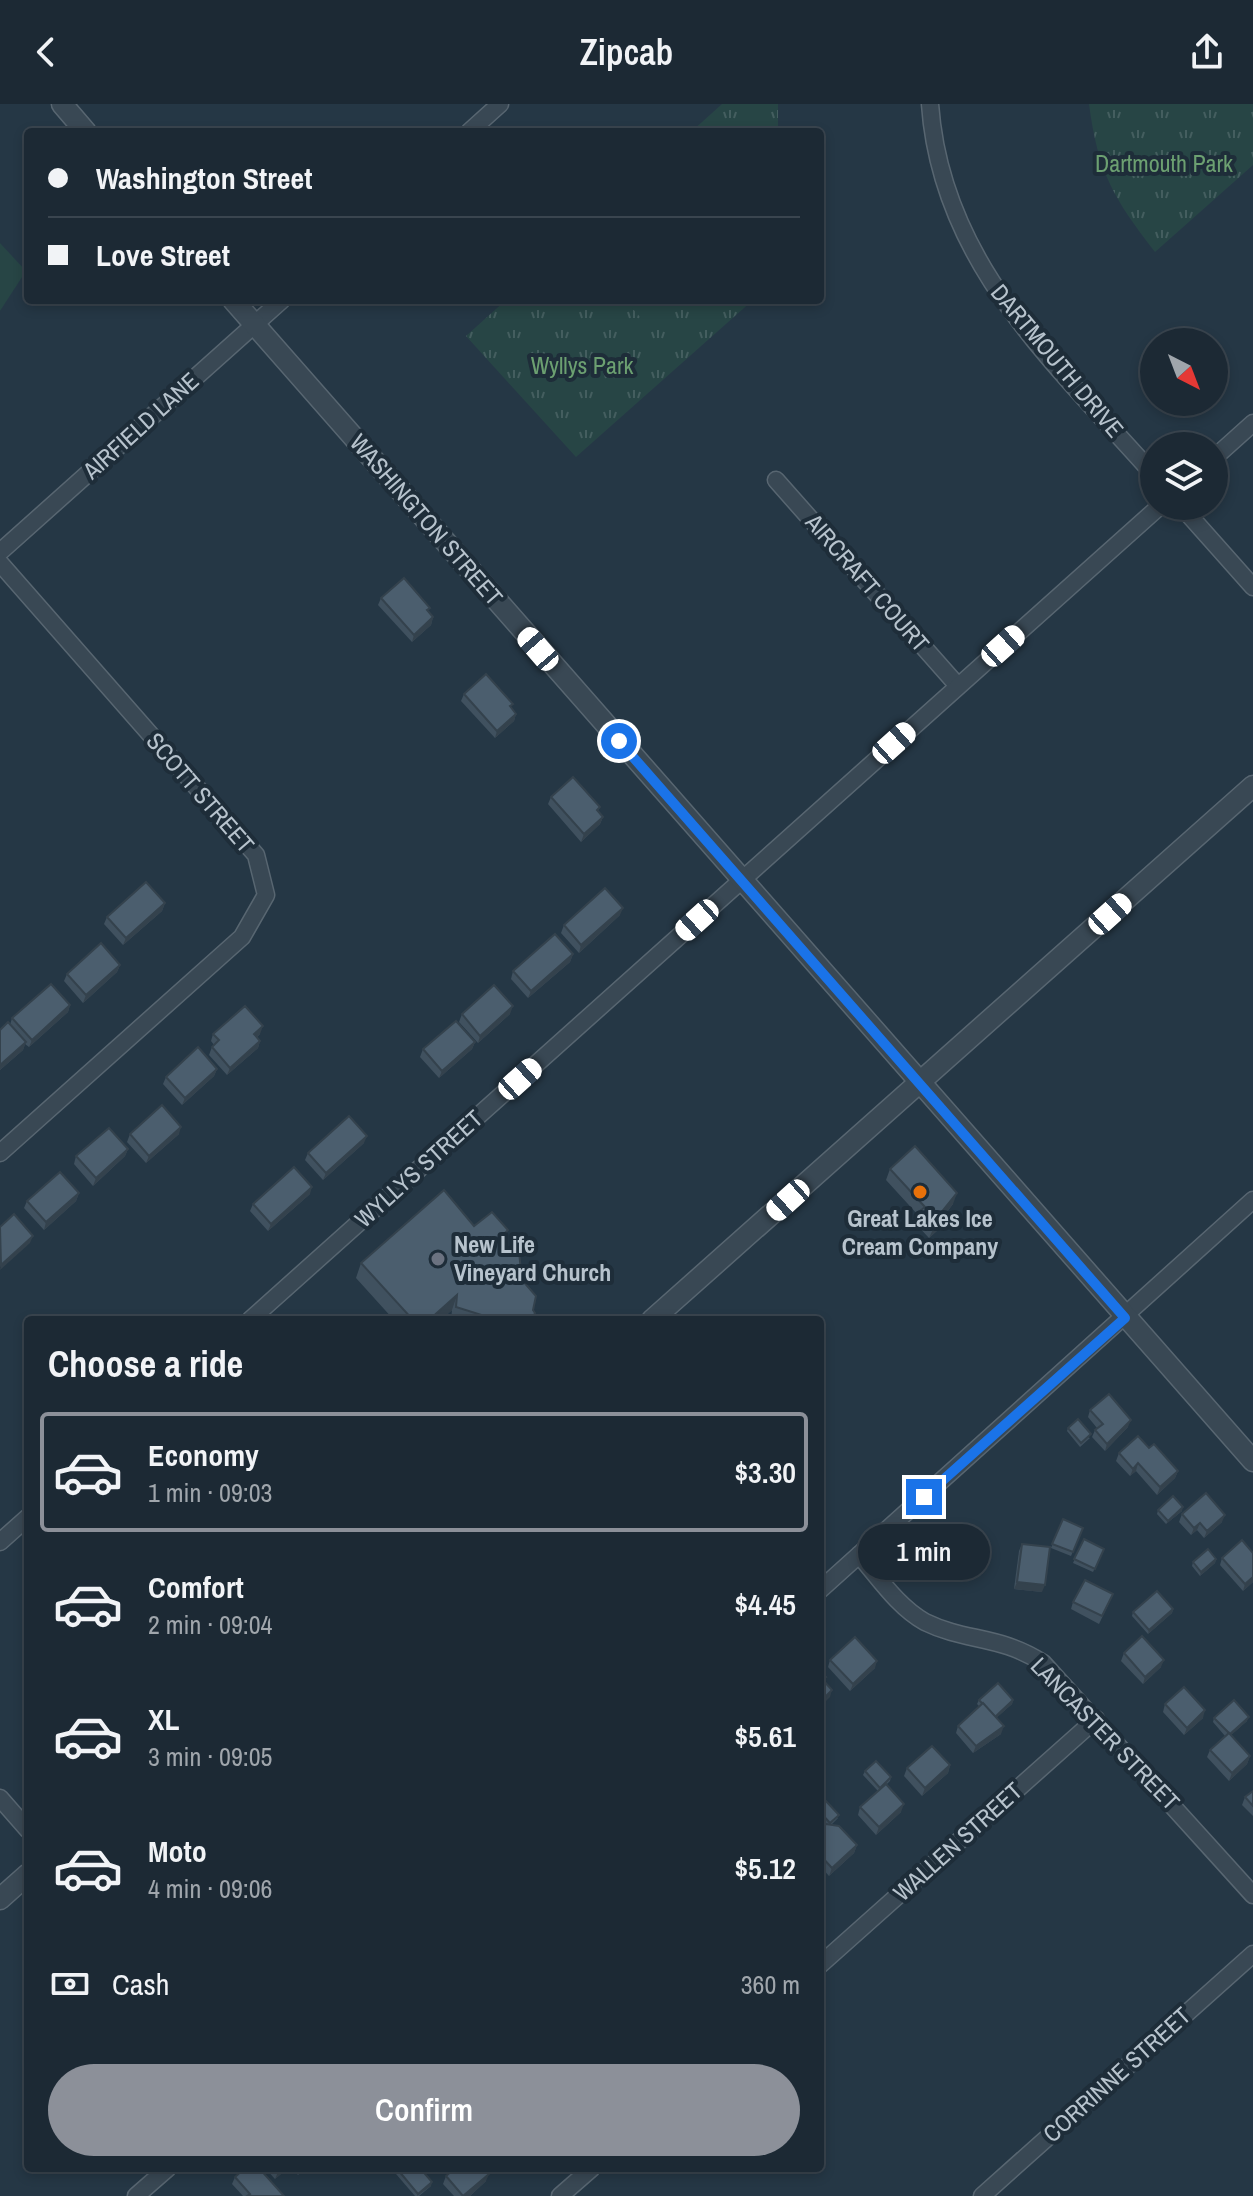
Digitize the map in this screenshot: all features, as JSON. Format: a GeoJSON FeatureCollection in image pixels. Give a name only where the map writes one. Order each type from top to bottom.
{"type":"FeatureCollection","features":[{"type":"Feature","properties":{"kind":"street"},"geometry":{"type":"LineString","coordinates":[[62,104],[83,128]]}},
{"type":"Feature","properties":{"kind":"street"},"geometry":{"type":"LineString","coordinates":[[473,128],[500,104]]}},
{"type":"Feature","properties":{"kind":"street","name":"DARTMOUTH DRIVE"},"geometry":{"type":"LineString","coordinates":[[930,104],[940,174],[979,266],[1010,312],[1140,459]]}},
{"type":"Feature","properties":{"kind":"street","name":"WASHINGTON STREET"},"geometry":{"type":"LineString","coordinates":[[236,304],[918,1084],[1253,1461]]}},
{"type":"Feature","properties":{"kind":"street","name":"AIRFIELD LANE"},"geometry":{"type":"LineString","coordinates":[[0,552],[277,304]]}},
{"type":"Feature","properties":{"kind":"street"},"geometry":{"type":"LineString","coordinates":[[1228,445],[1253,423]]}},
{"type":"Feature","properties":{"kind":"street","name":"AIRCRAFT COURT"},"geometry":{"type":"LineString","coordinates":[[776,480],[958,686]]}},
{"type":"Feature","properties":{"kind":"street","name":"WYLLYS STREET"},"geometry":{"type":"LineString","coordinates":[[254,1316],[1144,520]]}},
{"type":"Feature","properties":{"kind":"street"},"geometry":{"type":"LineString","coordinates":[[1193,520],[1253,587]]}},
{"type":"Feature","properties":{"kind":"street","name":"SCOTT STREET"},"geometry":{"type":"LineString","coordinates":[[0,563],[256,855],[266,895],[242,937],[0,1153]]}},
{"type":"Feature","properties":{"kind":"street"},"geometry":{"type":"LineString","coordinates":[[657,1316],[1253,786]]}},
{"type":"Feature","properties":{"kind":"street"},"geometry":{"type":"LineString","coordinates":[[824,1586],[1253,1200]]}},
{"type":"Feature","properties":{"kind":"street"},"geometry":{"type":"LineString","coordinates":[[0,1542],[24,1521]]}},
{"type":"Feature","properties":{"kind":"street","name":"LANCASTER STREET"},"geometry":{"type":"LineString","coordinates":[[859,1555],[906,1610],[943,1629],[1004,1642],[1024,1650],[1043,1663],[1253,1895]]}},
{"type":"Feature","properties":{"kind":"street","name":"WALLEN STREET"},"geometry":{"type":"LineString","coordinates":[[824,1961],[1096,1719]]}},
{"type":"Feature","properties":{"kind":"street"},"geometry":{"type":"LineString","coordinates":[[0,1798],[24,1825]]}},
{"type":"Feature","properties":{"kind":"street"},"geometry":{"type":"LineString","coordinates":[[0,1899],[24,1878]]}},
{"type":"Feature","properties":{"kind":"street","name":"CORRINNE STREET"},"geometry":{"type":"LineString","coordinates":[[982,2196],[1253,1954]]}},
{"type":"Feature","properties":{"kind":"street"},"geometry":{"type":"LineString","coordinates":[[136,2196],[163,2172]]}},
{"type":"Feature","properties":{"kind":"street"},"geometry":{"type":"LineString","coordinates":[[560,2196],[587,2172]]}},
{"type":"Feature","properties":{"kind":"green space"},"geometry":{"type":"Polygon","coordinates":[[[722,104],[778,104],[778,128],[695,128],[722,104]]]}},
{"type":"Feature","properties":{"kind":"green space","name":"Dartmouth Park"},"geometry":{"type":"Polygon","coordinates":[[[1089,104],[1253,104],[1253,165],[1155,252],[1128,216],[1110,183],[1097,148],[1089,104]]]}},
{"type":"Feature","properties":{"kind":"green space"},"geometry":{"type":"Polygon","coordinates":[[[0,243],[24,269],[24,274],[0,311],[0,243]]]}},
{"type":"Feature","properties":{"kind":"green space","name":"Wyllys Park"},"geometry":{"type":"Polygon","coordinates":[[[502,304],[748,304],[576,457],[466,336],[502,304]]]}},
{"type":"Feature","properties":{"kind":"green space"},"geometry":{"type":"Polygon","coordinates":[[[629,304],[657,304],[641,318],[629,304]]]}},
{"type":"Feature","properties":{"kind":"building"},"geometry":{"type":"Polygon","coordinates":[[[404,578],[430,608],[427,610],[433,617],[414,635],[381,598],[404,578]]]}},
{"type":"Feature","properties":{"kind":"building"},"geometry":{"type":"Polygon","coordinates":[[[486,674],[513,704],[510,706],[516,714],[497,731],[464,694],[486,674]]]}},
{"type":"Feature","properties":{"kind":"building"},"geometry":{"type":"Polygon","coordinates":[[[573,777],[600,807],[597,810],[603,817],[584,834],[551,797],[573,777]]]}},
{"type":"Feature","properties":{"kind":"building"},"geometry":{"type":"Polygon","coordinates":[[[146,882],[165,903],[126,938],[107,917],[146,882]]]}},
{"type":"Feature","properties":{"kind":"building"},"geometry":{"type":"Polygon","coordinates":[[[605,888],[623,908],[581,945],[564,925],[605,888]]]}},
{"type":"Feature","properties":{"kind":"building"},"geometry":{"type":"Polygon","coordinates":[[[555,934],[573,954],[531,991],[513,971],[555,934]]]}},
{"type":"Feature","properties":{"kind":"building"},"geometry":{"type":"Polygon","coordinates":[[[101,943],[120,965],[86,995],[67,974],[101,943]]]}},
{"type":"Feature","properties":{"kind":"building"},"geometry":{"type":"Polygon","coordinates":[[[51,984],[70,1005],[32,1040],[12,1018],[51,984]]]}},
{"type":"Feature","properties":{"kind":"building"},"geometry":{"type":"Polygon","coordinates":[[[494,985],[513,1006],[480,1036],[462,1014],[494,985]]]}},
{"type":"Feature","properties":{"kind":"building"},"geometry":{"type":"Polygon","coordinates":[[[245,1006],[263,1026],[254,1034],[260,1041],[230,1068],[212,1047],[219,1040],[213,1034],[245,1006]]]}},
{"type":"Feature","properties":{"kind":"building"},"geometry":{"type":"Polygon","coordinates":[[[456,1021],[475,1042],[442,1071],[423,1049],[456,1021]]]}},
{"type":"Feature","properties":{"kind":"building"},"geometry":{"type":"Polygon","coordinates":[[[8,1022],[26,1042],[0,1065],[0,1030],[8,1022]]]}},
{"type":"Feature","properties":{"kind":"building"},"geometry":{"type":"Polygon","coordinates":[[[198,1047],[217,1069],[185,1098],[166,1077],[198,1047]]]}},
{"type":"Feature","properties":{"kind":"building"},"geometry":{"type":"Polygon","coordinates":[[[162,1105],[181,1127],[149,1156],[130,1134],[162,1105]]]}},
{"type":"Feature","properties":{"kind":"building"},"geometry":{"type":"Polygon","coordinates":[[[349,1116],[367,1136],[326,1173],[308,1153],[349,1116]]]}},
{"type":"Feature","properties":{"kind":"building"},"geometry":{"type":"Polygon","coordinates":[[[109,1128],[128,1149],[96,1178],[76,1156],[109,1128]]]}},
{"type":"Feature","properties":{"kind":"building","name":"Great Lakes Ice Cream Company"},"geometry":{"type":"Polygon","coordinates":[[[915,1146],[957,1193],[940,1214],[943,1218],[933,1227],[920,1211],[925,1207],[890,1169],[915,1146]]]}},
{"type":"Feature","properties":{"kind":"building"},"geometry":{"type":"Polygon","coordinates":[[[294,1167],[312,1187],[271,1224],[253,1204],[294,1167]]]}},
{"type":"Feature","properties":{"kind":"building"},"geometry":{"type":"Polygon","coordinates":[[[60,1172],[79,1193],[46,1222],[27,1201],[60,1172]]]}},
{"type":"Feature","properties":{"kind":"building","name":"New Life Vineyard Church"},"geometry":{"type":"Polygon","coordinates":[[[444,1190],[474,1226],[492,1212],[508,1230],[500,1238],[510,1251],[519,1252],[522,1280],[536,1296],[535,1313],[534,1316],[485,1316],[456,1307],[457,1295],[433,1316],[409,1316],[361,1263],[444,1190]]]}},
{"type":"Feature","properties":{"kind":"building"},"geometry":{"type":"Polygon","coordinates":[[[14,1214],[33,1236],[1,1265],[0,1227],[14,1214]]]}},
{"type":"Feature","properties":{"kind":"building"},"geometry":{"type":"Polygon","coordinates":[[[1109,1394],[1131,1420],[1107,1444],[1095,1430],[1103,1424],[1090,1410],[1109,1394]]]}},
{"type":"Feature","properties":{"kind":"building"},"geometry":{"type":"Polygon","coordinates":[[[1078,1419],[1091,1434],[1081,1443],[1068,1428],[1078,1419]]]}},
{"type":"Feature","properties":{"kind":"building"},"geometry":{"type":"Polygon","coordinates":[[[1138,1436],[1149,1448],[1154,1444],[1178,1471],[1160,1487],[1138,1463],[1133,1469],[1119,1453],[1138,1436]]]}},
{"type":"Feature","properties":{"kind":"building"},"geometry":{"type":"Polygon","coordinates":[[[1206,1493],[1225,1515],[1207,1531],[1200,1523],[1194,1528],[1182,1514],[1206,1493]]]}},
{"type":"Feature","properties":{"kind":"building"},"geometry":{"type":"Polygon","coordinates":[[[1173,1496],[1183,1507],[1168,1521],[1158,1510],[1173,1496]]]}},
{"type":"Feature","properties":{"kind":"building"},"geometry":{"type":"Polygon","coordinates":[[[1063,1519],[1083,1528],[1073,1552],[1052,1544],[1063,1519]]]}},
{"type":"Feature","properties":{"kind":"building"},"geometry":{"type":"Polygon","coordinates":[[[947,1533],[988,1541],[983,1569],[941,1560],[947,1533]]]}},
{"type":"Feature","properties":{"kind":"building"},"geometry":{"type":"Polygon","coordinates":[[[1084,1539],[1104,1549],[1095,1569],[1074,1559],[1084,1539]]]}},
{"type":"Feature","properties":{"kind":"building"},"geometry":{"type":"Polygon","coordinates":[[[1242,1540],[1253,1553],[1253,1577],[1245,1584],[1222,1558],[1242,1540]]]}},
{"type":"Feature","properties":{"kind":"building"},"geometry":{"type":"Polygon","coordinates":[[[1022,1544],[1050,1547],[1045,1585],[1017,1582],[1022,1544]]]}},
{"type":"Feature","properties":{"kind":"building"},"geometry":{"type":"Polygon","coordinates":[[[1208,1549],[1216,1559],[1201,1572],[1193,1562],[1208,1549]]]}},
{"type":"Feature","properties":{"kind":"building"},"geometry":{"type":"Polygon","coordinates":[[[1085,1580],[1113,1594],[1102,1616],[1073,1602],[1085,1580]]]}},
{"type":"Feature","properties":{"kind":"building"},"geometry":{"type":"Polygon","coordinates":[[[1157,1591],[1173,1609],[1149,1630],[1133,1612],[1157,1591]]]}},
{"type":"Feature","properties":{"kind":"building"},"geometry":{"type":"Polygon","coordinates":[[[1142,1636],[1164,1660],[1145,1677],[1124,1653],[1142,1636]]]}},
{"type":"Feature","properties":{"kind":"building"},"geometry":{"type":"Polygon","coordinates":[[[855,1637],[877,1661],[853,1684],[830,1660],[855,1637]]]}},
{"type":"Feature","properties":{"kind":"building"},"geometry":{"type":"Polygon","coordinates":[[[824,1681],[832,1690],[824,1698],[824,1681]]]}},
{"type":"Feature","properties":{"kind":"building"},"geometry":{"type":"Polygon","coordinates":[[[998,1683],[1013,1700],[995,1717],[979,1700],[998,1683]]]}},
{"type":"Feature","properties":{"kind":"building"},"geometry":{"type":"Polygon","coordinates":[[[1184,1687],[1205,1710],[1187,1728],[1165,1704],[1184,1687]]]}},
{"type":"Feature","properties":{"kind":"building"},"geometry":{"type":"Polygon","coordinates":[[[1234,1700],[1249,1717],[1230,1734],[1214,1718],[1234,1700]]]}},
{"type":"Feature","properties":{"kind":"building"},"geometry":{"type":"Polygon","coordinates":[[[983,1703],[1004,1726],[976,1746],[958,1726],[983,1703]]]}},
{"type":"Feature","properties":{"kind":"building"},"geometry":{"type":"Polygon","coordinates":[[[1229,1733],[1250,1756],[1232,1773],[1210,1750],[1229,1733]]]}},
{"type":"Feature","properties":{"kind":"building"},"geometry":{"type":"Polygon","coordinates":[[[932,1746],[950,1765],[925,1788],[907,1768],[932,1746]]]}},
{"type":"Feature","properties":{"kind":"building"},"geometry":{"type":"Polygon","coordinates":[[[876,1761],[891,1777],[880,1788],[865,1771],[876,1761]]]}},
{"type":"Feature","properties":{"kind":"building"},"geometry":{"type":"Polygon","coordinates":[[[886,1784],[904,1804],[879,1827],[860,1807],[886,1784]]]}},
{"type":"Feature","properties":{"kind":"building"},"geometry":{"type":"Polygon","coordinates":[[[1253,1791],[1253,1806],[1245,1797],[1253,1791]]]}},
{"type":"Feature","properties":{"kind":"building"},"geometry":{"type":"Polygon","coordinates":[[[824,1801],[839,1815],[830,1823],[824,1816],[824,1801]]]}},
{"type":"Feature","properties":{"kind":"building"},"geometry":{"type":"Polygon","coordinates":[[[824,1826],[839,1826],[857,1845],[832,1868],[824,1859],[824,1826]]]}},
{"type":"Feature","properties":{"kind":"building"},"geometry":{"type":"Polygon","coordinates":[[[241,2172],[263,2172],[284,2196],[247,2196],[250,2194],[235,2177],[241,2172]]]}},
{"type":"Feature","properties":{"kind":"building"},"geometry":{"type":"Polygon","coordinates":[[[400,2172],[423,2172],[432,2182],[418,2194],[400,2172]]]}},
{"type":"Feature","properties":{"kind":"building"},"geometry":{"type":"Polygon","coordinates":[[[450,2172],[489,2174],[463,2196],[446,2176],[450,2172]]]}},
{"type":"Feature","properties":{"kind":"place","name":"Great Lakes Ice Cream Company"},"geometry":{"type":"Point","coordinates":[920,1192]}},
{"type":"Feature","properties":{"kind":"place","name":"New Life Vineyard Church"},"geometry":{"type":"Point","coordinates":[438,1259]}},
{"type":"Feature","properties":{"kind":"route"},"geometry":{"type":"LineString","coordinates":[[619,741],[1125,1318],[924,1497]]}}]}
